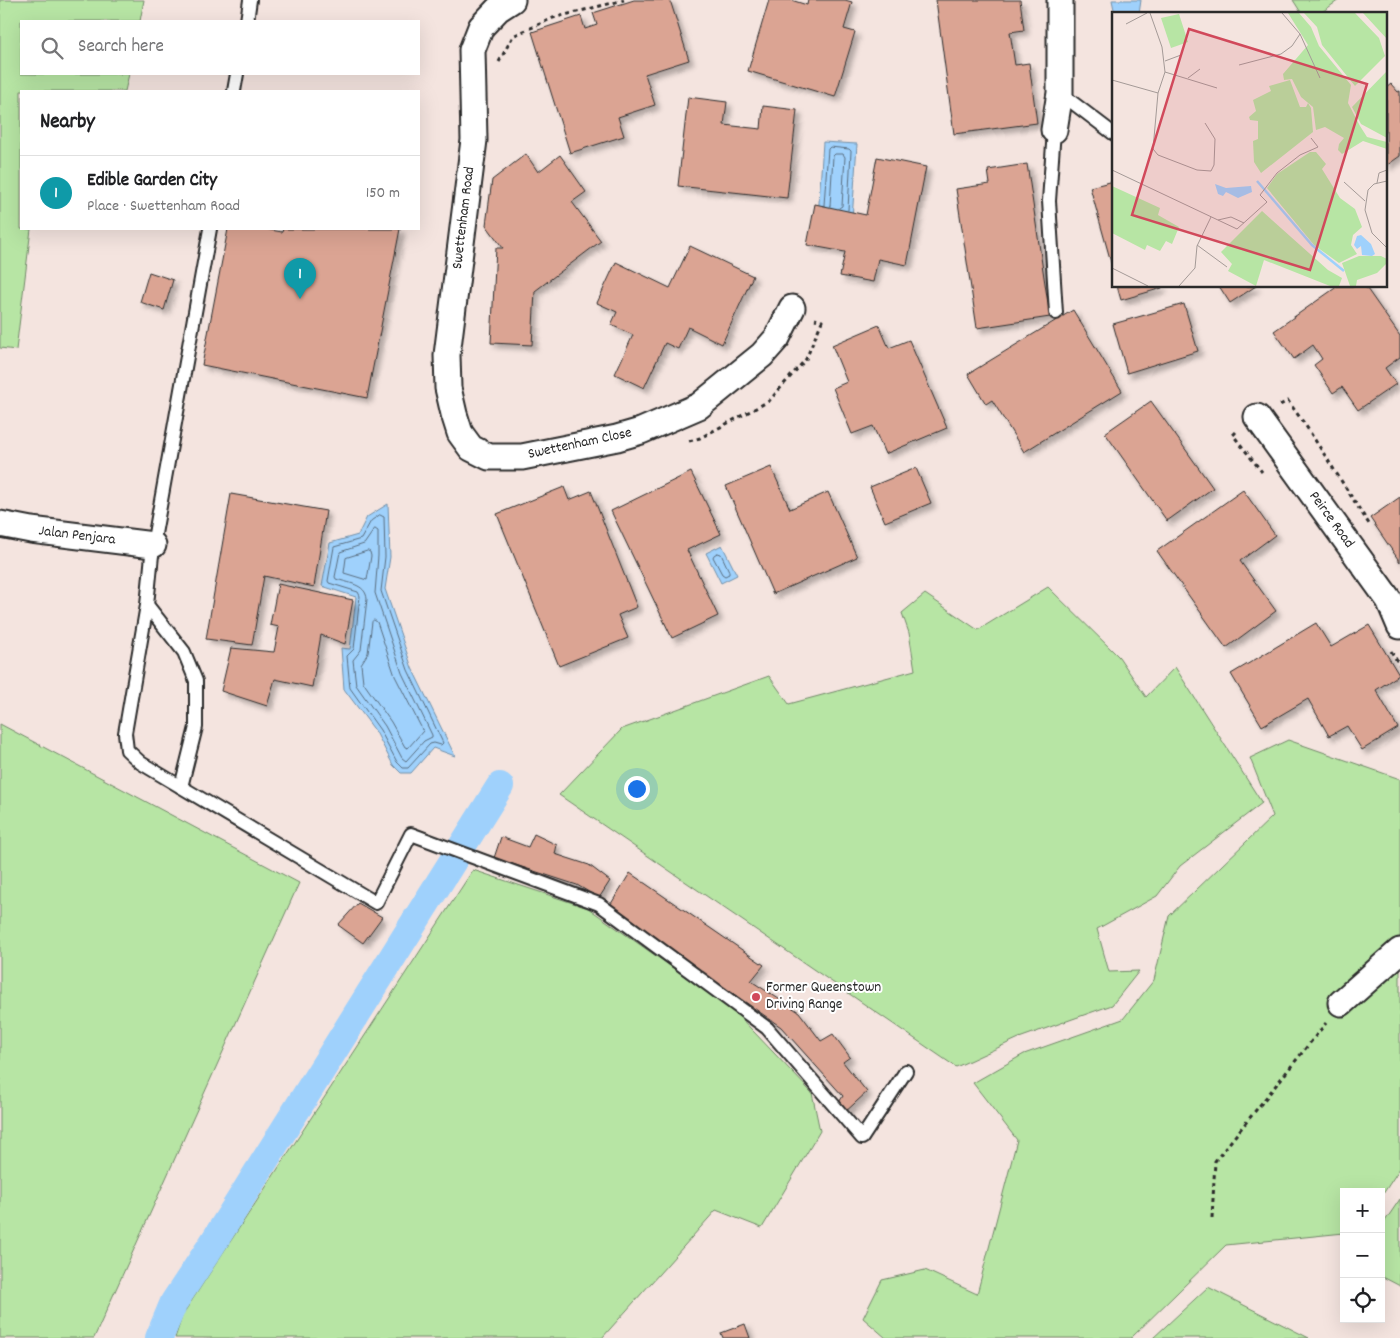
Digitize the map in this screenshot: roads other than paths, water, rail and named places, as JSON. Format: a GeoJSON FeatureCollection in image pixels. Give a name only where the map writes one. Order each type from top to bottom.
{"type":"FeatureCollection","features":[{"type":"Feature","properties":{"kind":"street","name":"Swettenham Road"},"geometry":{"type":"LineString","coordinates":[[471,448],[460,433],[454,414],[448,388],[446,355],[474,140],[472,50],[481,27],[498,9],[512,0]]}},
{"type":"Feature","properties":{"kind":"street"},"geometry":{"type":"LineString","coordinates":[[1054,130],[1060,93],[1060,0]]}},
{"type":"Feature","properties":{"kind":"street","name":"Swettenham Close"},"geometry":{"type":"LineString","coordinates":[[471,448],[489,457],[522,457],[617,438],[641,431],[699,406],[762,355],[777,338],[792,308]]}},
{"type":"Feature","properties":{"kind":"street","name":"Peirce Road"},"geometry":{"type":"LineString","coordinates":[[1257,418],[1389,600],[1400,626]]}},
{"type":"Feature","properties":{"kind":"street","name":"Jalan Penjara"},"geometry":{"type":"LineString","coordinates":[[0,524],[31,530],[153,545]]}},
{"type":"Feature","properties":{"kind":"street"},"geometry":{"type":"LineString","coordinates":[[1341,1003],[1400,951]]}},
{"type":"Feature","properties":{"kind":"lane"},"geometry":{"type":"LineString","coordinates":[[247,20],[250,0]]}},
{"type":"Feature","properties":{"kind":"lane"},"geometry":{"type":"LineString","coordinates":[[234,90],[237,75]]}},
{"type":"Feature","properties":{"kind":"lane"},"geometry":{"type":"LineString","coordinates":[[1060,93],[1112,132]]}},
{"type":"Feature","properties":{"kind":"lane"},"geometry":{"type":"LineString","coordinates":[[1054,130],[1049,201],[1056,313]]}},
{"type":"Feature","properties":{"kind":"lane"},"geometry":{"type":"LineString","coordinates":[[210,230],[153,545],[147,605],[125,733],[127,750],[141,763],[376,903],[411,834],[599,904],[767,1028],[862,1138],[906,1072]]}},
{"type":"Feature","properties":{"kind":"lane"},"geometry":{"type":"LineString","coordinates":[[147,605],[184,652],[196,681],[196,727],[181,787]]}},
{"type":"Feature","properties":{"kind":"water"},"geometry":{"type":"Polygon","coordinates":[[[1112,0],[1141,0],[1139,12],[1115,12],[1112,0]]]}},
{"type":"Feature","properties":{"kind":"water"},"geometry":{"type":"Polygon","coordinates":[[[823,142],[857,144],[852,220],[818,218],[823,142]]]}},
{"type":"Feature","properties":{"kind":"water"},"geometry":{"type":"Polygon","coordinates":[[[388,504],[390,557],[385,589],[412,668],[455,756],[433,748],[411,773],[401,773],[393,765],[376,732],[344,689],[341,648],[350,649],[356,597],[322,586],[330,543],[358,535],[367,517],[388,504]]]}},
{"type":"Feature","properties":{"kind":"water"},"geometry":{"type":"Polygon","coordinates":[[[722,545],[737,575],[721,583],[706,553],[722,545]]]}},
{"type":"Feature","properties":{"kind":"waterway"},"geometry":{"type":"LineString","coordinates":[[159,1338],[174,1302],[500,786]]}},
{"type":"Feature","properties":{"kind":"place","name":"Edible Garden City"},"geometry":{"type":"Point","coordinates":[300,299]}},
{"type":"Feature","properties":{"kind":"place","name":"Former Queenstown Driving Range"},"geometry":{"type":"Point","coordinates":[756,997]}}]}
